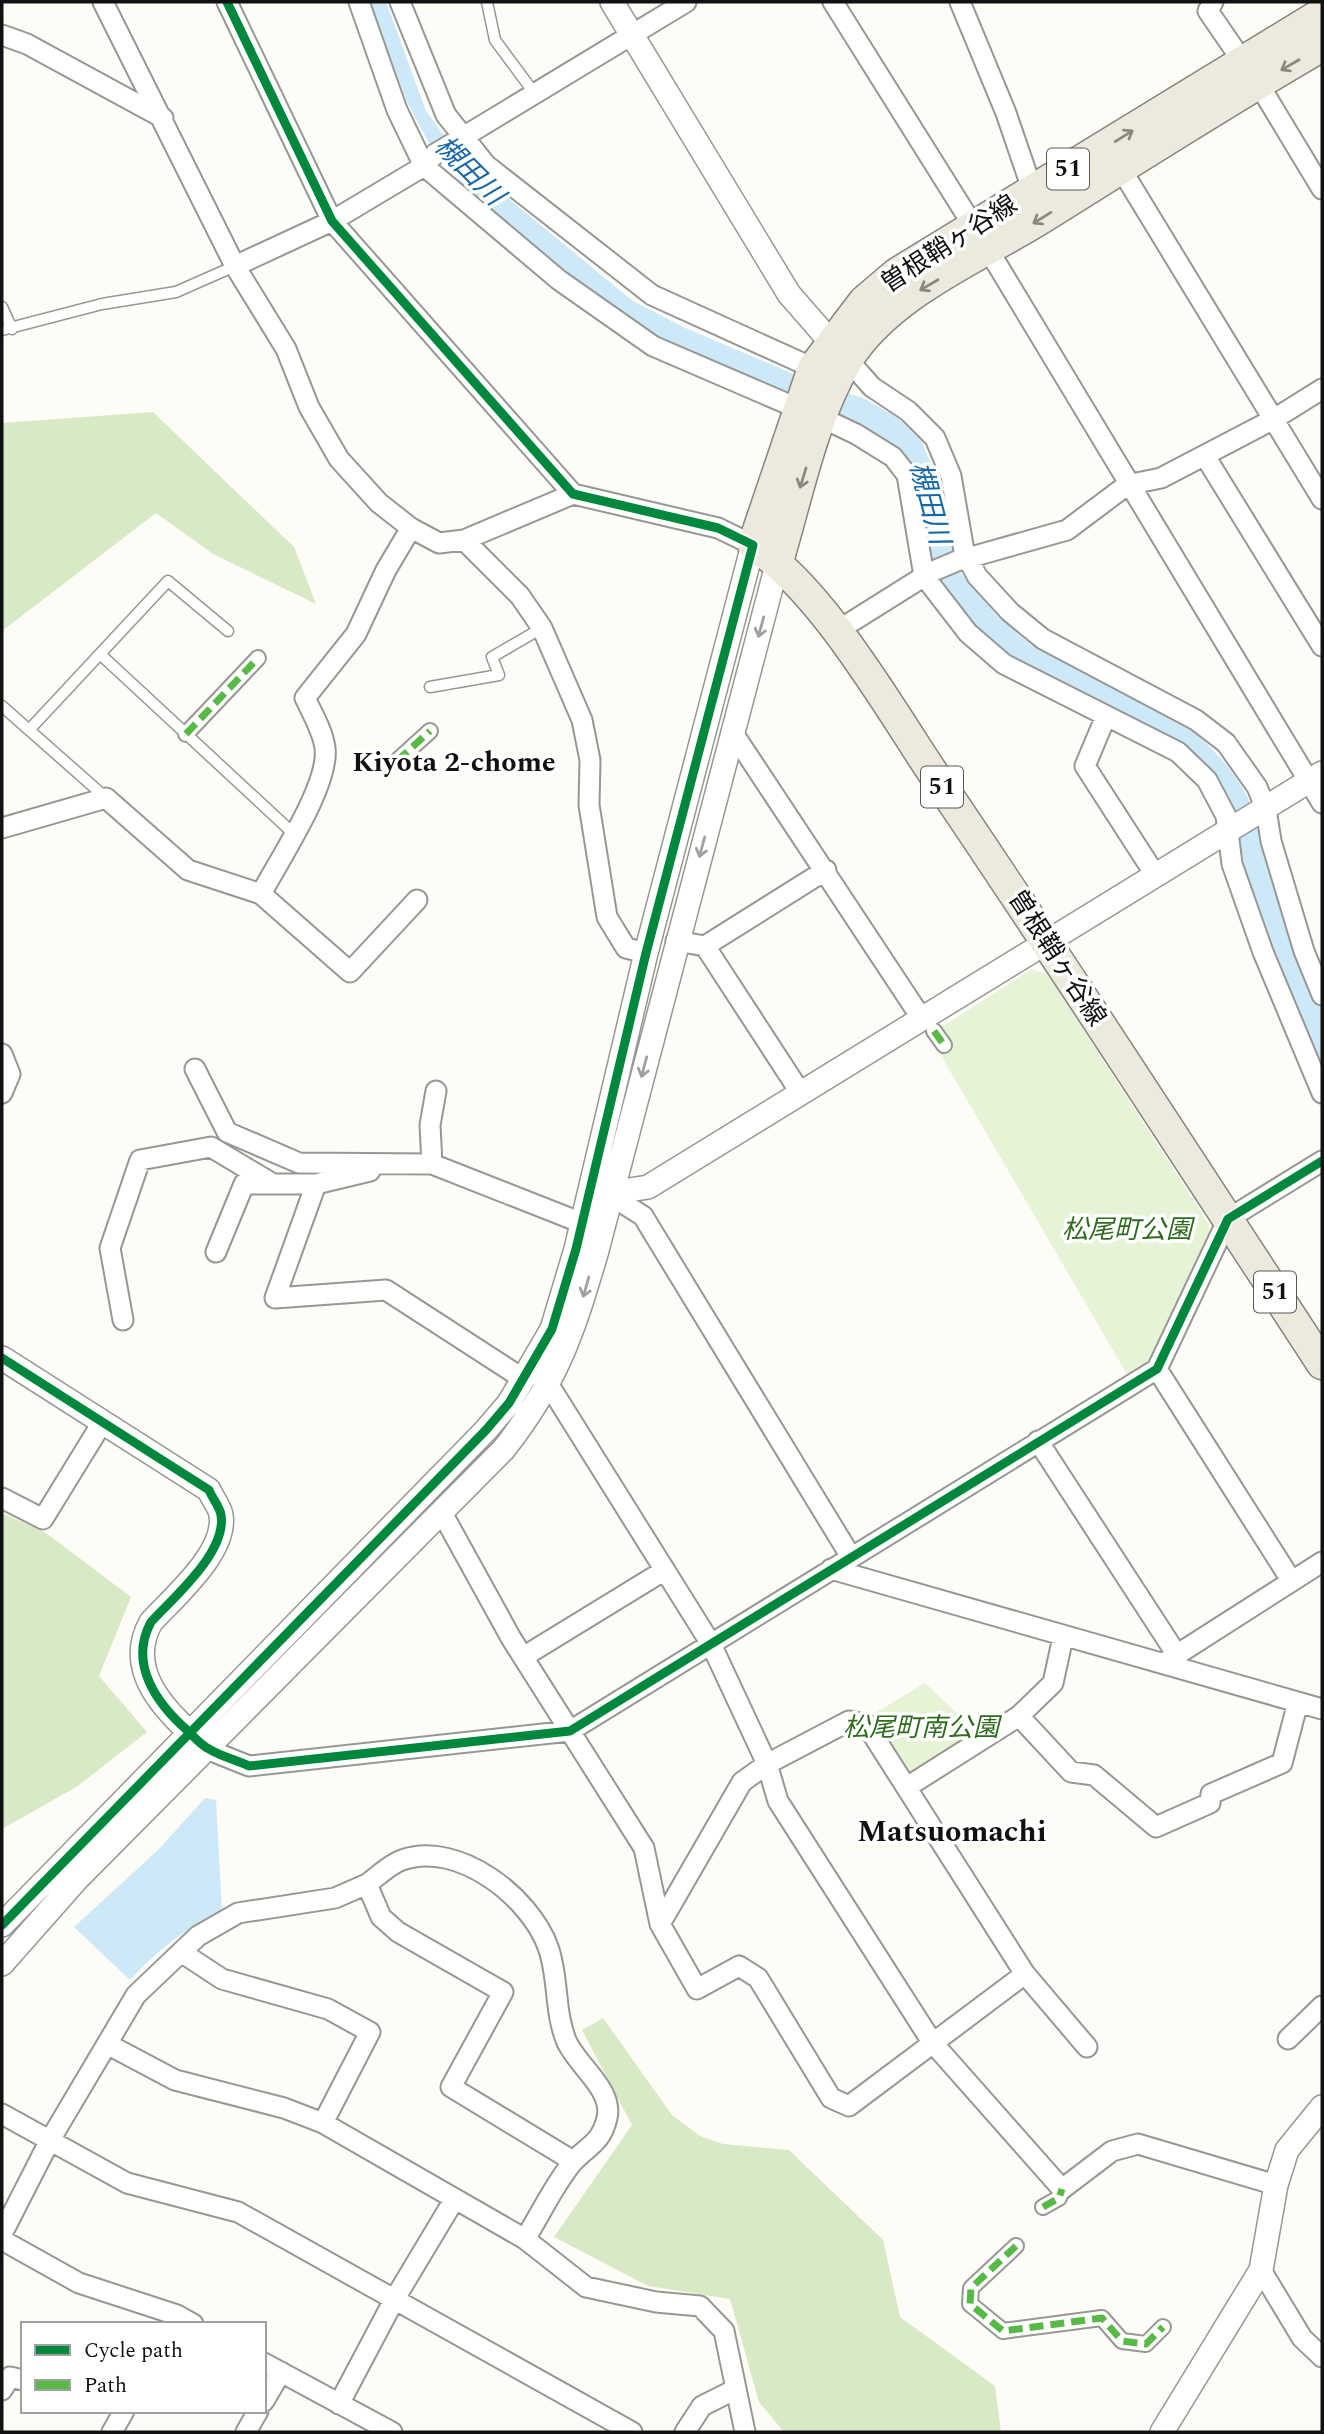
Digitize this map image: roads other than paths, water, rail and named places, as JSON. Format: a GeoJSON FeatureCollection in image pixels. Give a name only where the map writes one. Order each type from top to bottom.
{"type":"FeatureCollection","features":[{"type":"Feature","properties":{"kind":"main road","name":"曽根鞘ヶ谷線"},"geometry":{"type":"LineString","coordinates":[[832,363],[864,301],[897,273],[981,239],[1121,169],[1251,73],[1322,13]]}},
{"type":"Feature","properties":{"kind":"main road","name":"曽根鞘ヶ谷線"},"geometry":{"type":"LineString","coordinates":[[981,239],[1032,190],[1251,73],[1322,46]]}},
{"type":"Feature","properties":{"kind":"main road","name":"51"},"geometry":{"type":"LineString","coordinates":[[766,553],[810,410],[832,363]]}},
{"type":"Feature","properties":{"kind":"main road","name":"曽根鞘ヶ谷線"},"geometry":{"type":"LineString","coordinates":[[766,553],[837,631],[1048,944],[1322,1364]]}},
{"type":"Feature","properties":{"kind":"street"},"geometry":{"type":"LineString","coordinates":[[103,2],[236,266],[286,349],[309,407],[339,459],[379,503],[411,528],[439,543],[464,540],[573,495],[718,528],[766,553]]}},
{"type":"Feature","properties":{"kind":"street"},"geometry":{"type":"LineString","coordinates":[[228,2],[332,221],[573,495]]}},
{"type":"Feature","properties":{"kind":"street"},"geometry":{"type":"LineString","coordinates":[[359,2],[397,110],[429,160],[559,280],[653,345],[810,410],[892,457],[906,475],[928,574],[968,633],[1004,664],[1178,752],[1207,780],[1230,828],[1233,864],[1263,952],[1322,1093]]}},
{"type":"Feature","properties":{"kind":"street"},"geometry":{"type":"LineString","coordinates":[[400,2],[446,115],[461,139],[486,165],[652,295],[832,363],[908,411],[935,438],[951,476],[964,551],[962,559]]}},
{"type":"Feature","properties":{"kind":"street"},"geometry":{"type":"LineString","coordinates":[[612,2],[832,363]]}},
{"type":"Feature","properties":{"kind":"street"},"geometry":{"type":"LineString","coordinates":[[236,266],[332,221],[687,2]]}},
{"type":"Feature","properties":{"kind":"street"},"geometry":{"type":"LineString","coordinates":[[833,2],[981,239],[1127,485],[1316,777],[1322,803]]}},
{"type":"Feature","properties":{"kind":"street"},"geometry":{"type":"LineString","coordinates":[[960,2],[1001,101],[1032,190]]}},
{"type":"Feature","properties":{"kind":"street"},"geometry":{"type":"LineString","coordinates":[[1213,2],[1208,11],[1319,175]]}},
{"type":"Feature","properties":{"kind":"street"},"geometry":{"type":"LineString","coordinates":[[2,34],[27,44],[163,118]]}},
{"type":"Feature","properties":{"kind":"street"},"geometry":{"type":"LineString","coordinates":[[1121,169],[1274,419],[1317,482],[1322,499]]}},
{"type":"Feature","properties":{"kind":"street"},"geometry":{"type":"LineString","coordinates":[[837,631],[928,574],[962,559],[1067,530],[1127,485],[1161,478],[1274,419],[1322,389]]}},
{"type":"Feature","properties":{"kind":"street"},"geometry":{"type":"LineString","coordinates":[[1205,456],[1322,646]]}},
{"type":"Feature","properties":{"kind":"street"},"geometry":{"type":"LineString","coordinates":[[261,894],[294,834],[325,768],[326,747],[305,698],[356,634],[386,570],[411,528]]}},
{"type":"Feature","properties":{"kind":"street"},"geometry":{"type":"LineString","coordinates":[[464,540],[520,596],[542,628],[582,720],[590,760],[589,805],[607,916],[626,948],[646,953]]}},
{"type":"Feature","properties":{"kind":"street"},"geometry":{"type":"LineString","coordinates":[[2,1925],[486,1430],[509,1403],[552,1329],[582,1223],[599,1195],[676,941],[733,733],[766,553]]}},
{"type":"Feature","properties":{"kind":"street"},"geometry":{"type":"LineString","coordinates":[[2,1964],[78,1878],[209,1750],[504,1449],[549,1385],[572,1336],[646,953],[766,553]]}},
{"type":"Feature","properties":{"kind":"street"},"geometry":{"type":"LineString","coordinates":[[962,559],[1010,612],[1043,639],[1196,720],[1226,743],[1257,788],[1261,812],[1304,951],[1322,995]]}},
{"type":"Feature","properties":{"kind":"street"},"geometry":{"type":"LineString","coordinates":[[186,734],[258,658]]}},
{"type":"Feature","properties":{"kind":"street"},"geometry":{"type":"LineString","coordinates":[[1106,716],[1085,766],[1156,876]]}},
{"type":"Feature","properties":{"kind":"street"},"geometry":{"type":"LineString","coordinates":[[397,761],[430,731]]}},
{"type":"Feature","properties":{"kind":"street"},"geometry":{"type":"LineString","coordinates":[[733,733],[944,1045]]}},
{"type":"Feature","properties":{"kind":"street"},"geometry":{"type":"LineString","coordinates":[[599,1195],[648,1187],[800,1092],[928,1025],[1048,944],[1230,828],[1316,777]]}},
{"type":"Feature","properties":{"kind":"street"},"geometry":{"type":"LineString","coordinates":[[2,828],[106,797],[188,870],[261,894],[350,972],[417,900]]}},
{"type":"Feature","properties":{"kind":"street"},"geometry":{"type":"LineString","coordinates":[[676,941],[705,946],[826,870]]}},
{"type":"Feature","properties":{"kind":"street"},"geometry":{"type":"LineString","coordinates":[[705,946],[800,1092]]}},
{"type":"Feature","properties":{"kind":"street"},"geometry":{"type":"LineString","coordinates":[[2,1054],[10,1074],[2,1093]]}},
{"type":"Feature","properties":{"kind":"street"},"geometry":{"type":"LineString","coordinates":[[194,1069],[228,1132],[299,1163],[432,1164],[582,1223]]}},
{"type":"Feature","properties":{"kind":"street"},"geometry":{"type":"LineString","coordinates":[[432,1164],[430,1125],[436,1091]]}},
{"type":"Feature","properties":{"kind":"street"},"geometry":{"type":"LineString","coordinates":[[123,1320],[110,1248],[140,1160],[211,1147],[274,1184]]}},
{"type":"Feature","properties":{"kind":"street"},"geometry":{"type":"LineString","coordinates":[[2,1358],[209,1490],[221,1513],[220,1531],[214,1549],[151,1622],[143,1635],[142,1658],[150,1688],[172,1717],[209,1750],[249,1766],[570,1731],[1157,1370],[1228,1219],[1322,1161]]}},
{"type":"Feature","properties":{"kind":"street"},"geometry":{"type":"LineString","coordinates":[[216,1252],[244,1184],[316,1184],[398,1164]]}},
{"type":"Feature","properties":{"kind":"street"},"geometry":{"type":"LineString","coordinates":[[316,1184],[275,1298],[386,1290],[549,1385],[711,1644],[767,1765],[778,1801],[932,2042],[1062,2189]]}},
{"type":"Feature","properties":{"kind":"street"},"geometry":{"type":"LineString","coordinates":[[599,1195],[643,1216],[851,1557]]}},
{"type":"Feature","properties":{"kind":"street"},"geometry":{"type":"LineString","coordinates":[[1157,1370],[1292,1580]]}},
{"type":"Feature","properties":{"kind":"street"},"geometry":{"type":"LineString","coordinates":[[2,1497],[43,1519],[102,1423]]}},
{"type":"Feature","properties":{"kind":"street"},"geometry":{"type":"LineString","coordinates":[[1038,1441],[1169,1660]]}},
{"type":"Feature","properties":{"kind":"street"},"geometry":{"type":"LineString","coordinates":[[441,1511],[523,1657],[644,1848],[660,1924],[696,1989],[738,1966],[758,1978],[831,2098],[849,2106],[1025,1973]]}},
{"type":"Feature","properties":{"kind":"street"},"geometry":{"type":"LineString","coordinates":[[1169,1660],[1322,1562]]}},
{"type":"Feature","properties":{"kind":"street"},"geometry":{"type":"LineString","coordinates":[[523,1657],[664,1570]]}},
{"type":"Feature","properties":{"kind":"street"},"geometry":{"type":"LineString","coordinates":[[831,1570],[1063,1637],[1169,1660],[1322,1709]]}},
{"type":"Feature","properties":{"kind":"street"},"geometry":{"type":"LineString","coordinates":[[907,1787],[1019,1716],[1053,1683],[1063,1637]]}},
{"type":"Feature","properties":{"kind":"street"},"geometry":{"type":"LineString","coordinates":[[1019,1716],[1070,1772],[1094,1775],[1156,1827],[1210,1803],[1211,1794],[1282,1763],[1298,1702]]}},
{"type":"Feature","properties":{"kind":"street"},"geometry":{"type":"LineString","coordinates":[[660,1924],[742,1782],[767,1765],[849,1721],[866,1724],[1025,1973],[1087,2047]]}},
{"type":"Feature","properties":{"kind":"street"},"geometry":{"type":"LineString","coordinates":[[2,2234],[50,2140],[109,2045],[135,1995],[198,1936],[238,1913],[334,1898],[367,1884],[400,1860],[423,1856],[473,1868],[498,1882],[537,1920],[556,1970],[556,1999],[566,2042],[602,2092],[608,2115],[590,2149],[573,2161],[525,2239]]}},
{"type":"Feature","properties":{"kind":"street"},"geometry":{"type":"LineString","coordinates":[[367,1884],[381,1917],[398,1932],[503,1992],[451,2087],[573,2161]]}},
{"type":"Feature","properties":{"kind":"street"},"geometry":{"type":"LineString","coordinates":[[181,1952],[222,1979],[328,2009],[370,2032],[323,2123]]}},
{"type":"Feature","properties":{"kind":"street"},"geometry":{"type":"LineString","coordinates":[[1288,2039],[1322,2006]]}},
{"type":"Feature","properties":{"kind":"street"},"geometry":{"type":"LineString","coordinates":[[109,2045],[175,2080],[284,2108],[323,2123],[525,2239],[586,2287],[656,2302],[700,2306],[724,2331],[745,2432]]}},
{"type":"Feature","properties":{"kind":"street"},"geometry":{"type":"LineString","coordinates":[[1162,2432],[1261,2270],[1276,2185],[1287,2150],[1322,2107]]}},
{"type":"Feature","properties":{"kind":"street"},"geometry":{"type":"LineString","coordinates":[[2,2114],[127,2183],[238,2213],[632,2432]]}},
{"type":"Feature","properties":{"kind":"street"},"geometry":{"type":"LineString","coordinates":[[1043,2207],[1059,2198],[1062,2189],[1112,2151],[1138,2144],[1276,2185]]}},
{"type":"Feature","properties":{"kind":"street"},"geometry":{"type":"LineString","coordinates":[[339,2404],[394,2300],[454,2200]]}},
{"type":"Feature","properties":{"kind":"street"},"geometry":{"type":"LineString","coordinates":[[2,2240],[79,2283],[181,2321]]}},
{"type":"Feature","properties":{"kind":"street"},"geometry":{"type":"LineString","coordinates":[[1016,2246],[971,2288],[970,2304],[1003,2331],[1102,2318],[1122,2341],[1146,2344],[1163,2327]]}},
{"type":"Feature","properties":{"kind":"street"},"geometry":{"type":"LineString","coordinates":[[1261,2270],[1302,2338],[1322,2357]]}},
{"type":"Feature","properties":{"kind":"street"},"geometry":{"type":"LineString","coordinates":[[266,2394],[273,2368],[387,2431]]}},
{"type":"Feature","properties":{"kind":"street"},"geometry":{"type":"LineString","coordinates":[[2,2390],[10,2377],[21,2380]]}},
{"type":"Feature","properties":{"kind":"street"},"geometry":{"type":"LineString","coordinates":[[685,2432],[702,2406],[736,2389]]}},
{"type":"Feature","properties":{"kind":"street"},"geometry":{"type":"LineString","coordinates":[[112,2432],[123,2413]]}},
{"type":"Feature","properties":{"kind":"street"},"geometry":{"type":"LineString","coordinates":[[246,2432],[257,2413]]}},
{"type":"Feature","properties":{"kind":"lane"},"geometry":{"type":"LineString","coordinates":[[487,2],[495,40],[535,94]]}},
{"type":"Feature","properties":{"kind":"lane"},"geometry":{"type":"LineString","coordinates":[[2,307],[7,329],[102,304],[176,292],[236,266]]}},
{"type":"Feature","properties":{"kind":"lane"},"geometry":{"type":"LineString","coordinates":[[29,730],[168,580],[228,631]]}},
{"type":"Feature","properties":{"kind":"lane"},"geometry":{"type":"LineString","coordinates":[[430,687],[499,676],[492,657],[542,628]]}},
{"type":"Feature","properties":{"kind":"lane"},"geometry":{"type":"LineString","coordinates":[[100,654],[294,834]]}},
{"type":"Feature","properties":{"kind":"lane"},"geometry":{"type":"LineString","coordinates":[[2,706],[106,797]]}},
{"type":"Feature","properties":{"kind":"water","name":"槻田川"},"geometry":{"type":"Polygon","coordinates":[[[370,2],[386,2],[426,111],[457,153],[487,181],[633,301],[683,327],[817,384],[863,398],[897,417],[922,442],[939,484],[952,551],[960,572],[996,615],[1031,645],[1192,731],[1209,746],[1248,798],[1322,1010],[1322,1075],[1296,1019],[1216,782],[1027,670],[988,643],[940,586],[891,449],[854,420],[692,354],[640,328],[562,269],[466,188],[430,145],[407,102],[370,2]]]}},
{"type":"Feature","properties":{"kind":"water"},"geometry":{"type":"Polygon","coordinates":[[[205,1798],[216,1800],[222,1913],[172,1941],[130,1980],[74,1927],[158,1850],[205,1798]]]}},
{"type":"Feature","properties":{"kind":"district","name":"Kiyota 2-chome"},"geometry":{"type":"Point","coordinates":[454,762]}},
{"type":"Feature","properties":{"kind":"district","name":"Matsuomachi"},"geometry":{"type":"Point","coordinates":[952,1832]}},
{"type":"Feature","properties":{"kind":"park label","name":"松尾町公園"},"geometry":{"type":"Point","coordinates":[1127,1230]}},
{"type":"Feature","properties":{"kind":"park label","name":"松尾町南公園"},"geometry":{"type":"Point","coordinates":[921,1728]}}]}
